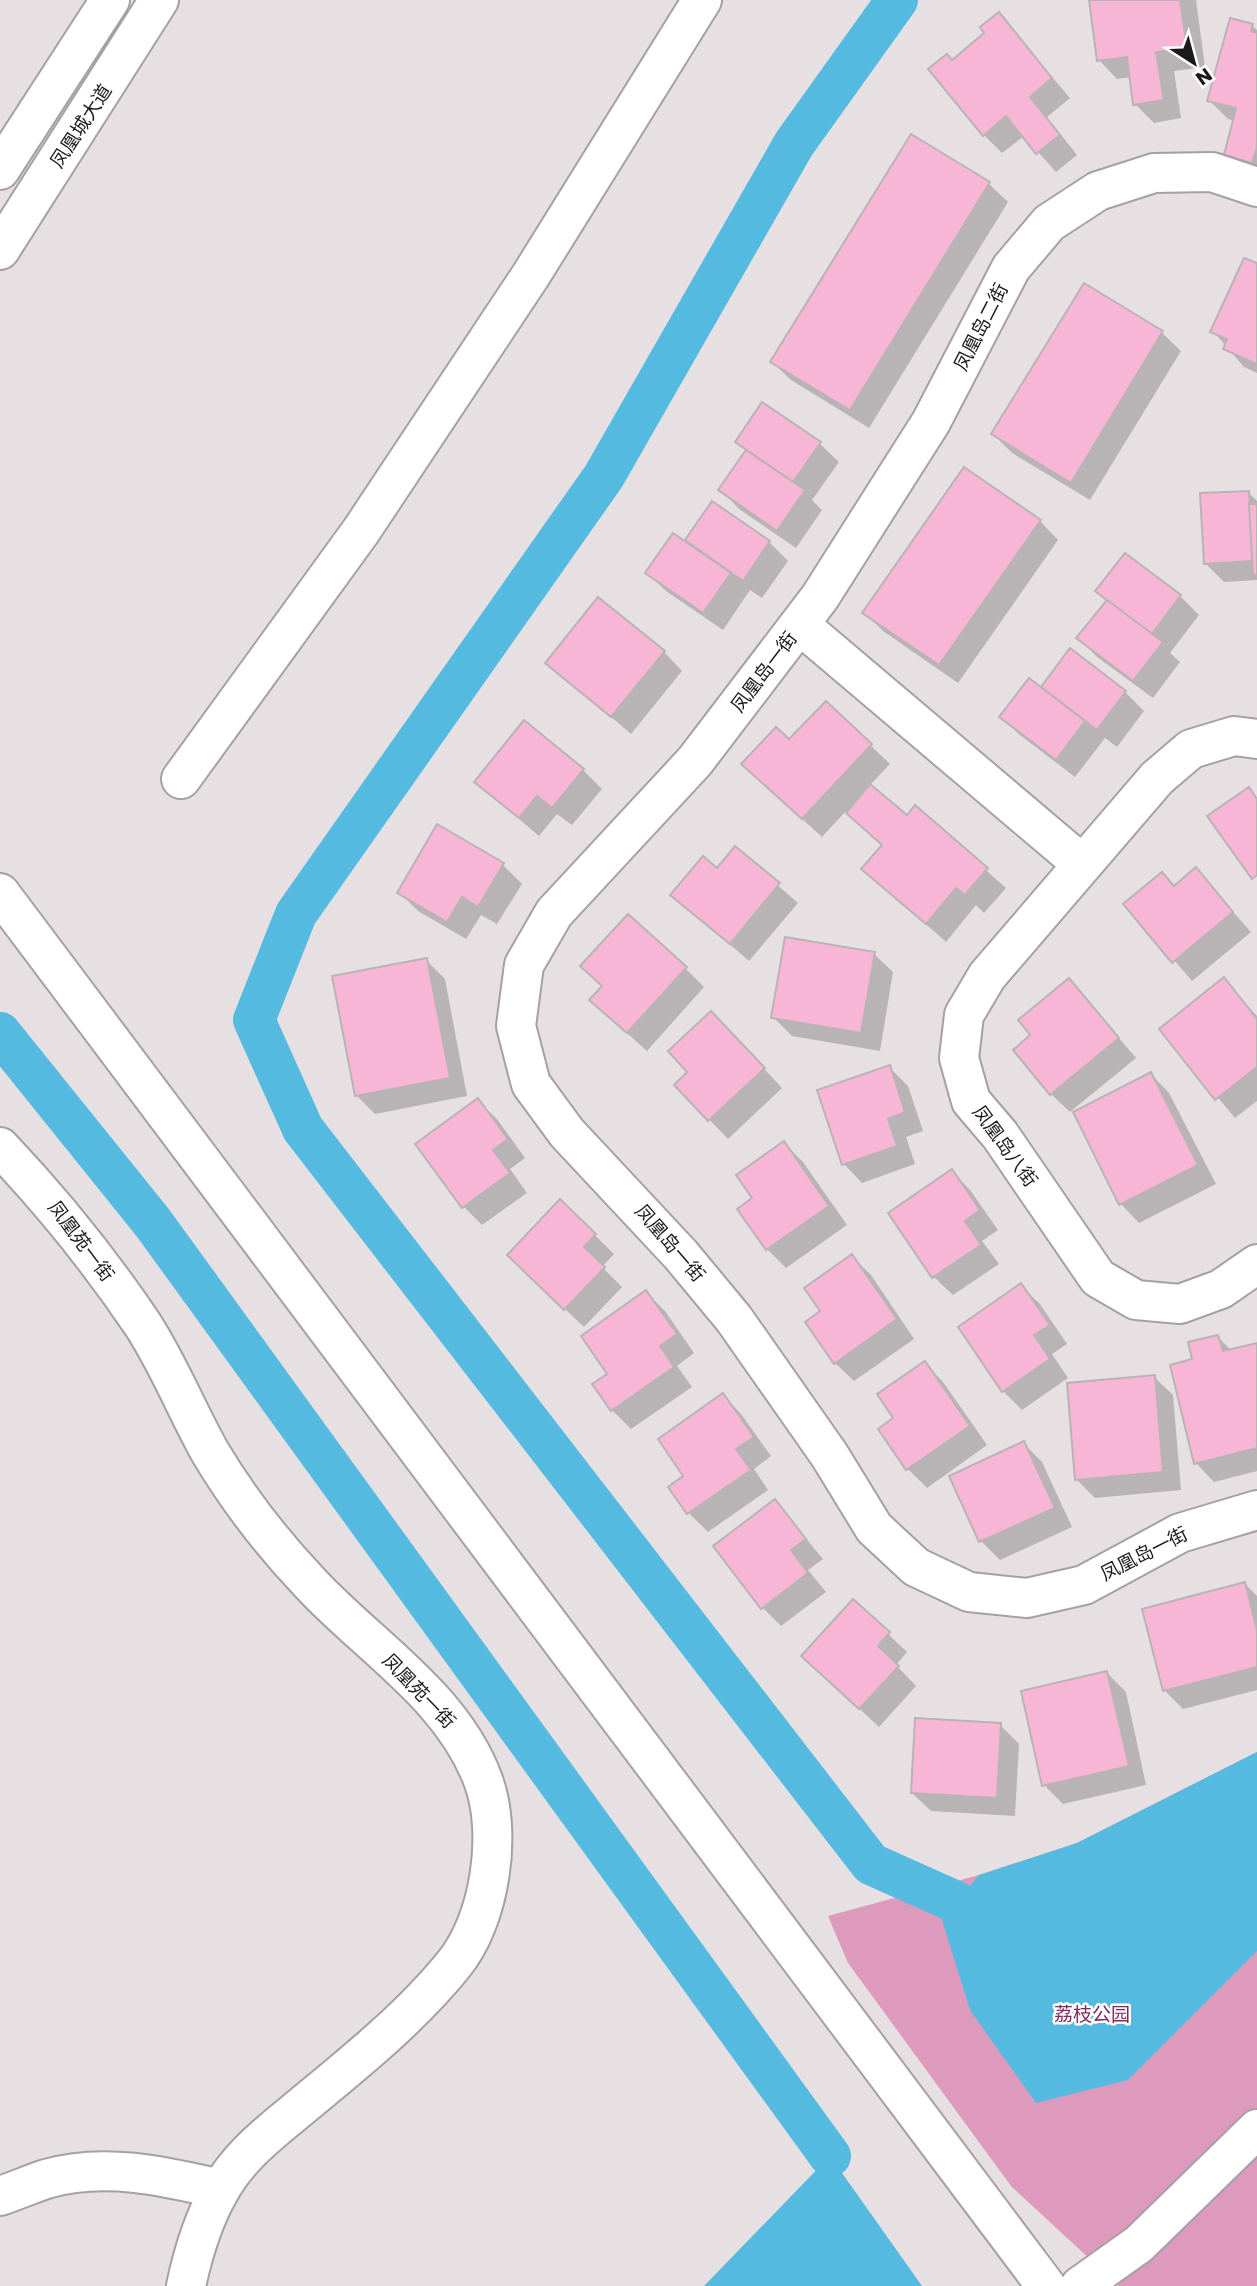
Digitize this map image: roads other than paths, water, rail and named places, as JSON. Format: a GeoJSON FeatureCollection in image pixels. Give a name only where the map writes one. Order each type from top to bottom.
{"type":"FeatureCollection","features":[{"type":"Feature","properties":{"kind":"street"},"geometry":{"type":"LineString","coordinates":[[0,170],[110,0]]}},
{"type":"Feature","properties":{"kind":"street","name":"凤凰城大道"},"geometry":{"type":"LineString","coordinates":[[0,250],[159,0]]}},
{"type":"Feature","properties":{"kind":"street"},"geometry":{"type":"LineString","coordinates":[[181,779],[368,519],[531,275],[702,0]]}},
{"type":"Feature","properties":{"kind":"street","name":"凤凰岛二街"},"geometry":{"type":"LineString","coordinates":[[800,625],[878,511],[931,422],[1011,268],[1049,223],[1098,191],[1154,173],[1212,172],[1257,187]]}},
{"type":"Feature","properties":{"kind":"street"},"geometry":{"type":"LineString","coordinates":[[800,625],[1083,864]]}},
{"type":"Feature","properties":{"kind":"street","name":"凤凰岛一街"},"geometry":{"type":"LineString","coordinates":[[800,625],[695,761],[554,913],[524,965],[522,977],[516,1026],[531,1084],[567,1133],[626,1193],[734,1319],[792,1398],[874,1528],[916,1567],[969,1592],[1027,1598],[1084,1585],[1180,1533],[1257,1510]]}},
{"type":"Feature","properties":{"kind":"street","name":"凤凰岛八街"},"geometry":{"type":"LineString","coordinates":[[1257,739],[1234,736],[1191,749],[1157,778],[987,976],[964,1014],[958,1058],[971,1101],[1000,1135],[1098,1278],[1136,1300],[1180,1304],[1221,1289],[1257,1264]]}},
{"type":"Feature","properties":{"kind":"street"},"geometry":{"type":"LineString","coordinates":[[0,893],[1046,2286]]}},
{"type":"Feature","properties":{"kind":"street","name":"凤凰苑一街"},"geometry":{"type":"LineString","coordinates":[[0,1147],[62,1213],[145,1328],[211,1453],[275,1544],[312,1585],[455,1726],[484,1782],[493,1843],[484,1905],[457,1961],[415,2007],[308,2101],[259,2140],[220,2189],[194,2245],[186,2286]]}},
{"type":"Feature","properties":{"kind":"street"},"geometry":{"type":"LineString","coordinates":[[1080,2286],[1139,2244],[1257,2129]]}},
{"type":"Feature","properties":{"kind":"street"},"geometry":{"type":"LineString","coordinates":[[0,2196],[49,2178],[108,2171],[160,2175],[220,2189]]}},
{"type":"Feature","properties":{"kind":"water"},"geometry":{"type":"Polygon","coordinates":[[[1257,1752],[1257,1951],[1128,2080],[1036,2103],[970,2010],[942,1920],[979,1875],[1077,1843],[1257,1752]]]}},
{"type":"Feature","properties":{"kind":"water"},"geometry":{"type":"Polygon","coordinates":[[[830,2156],[922,2286],[704,2286],[830,2156]]]}},
{"type":"Feature","properties":{"kind":"waterway"},"geometry":{"type":"LineString","coordinates":[[897,0],[794,144],[604,476],[296,914],[254,1020],[303,1129],[871,1864],[956,1902]]}},
{"type":"Feature","properties":{"kind":"waterway"},"geometry":{"type":"LineString","coordinates":[[0,1033],[153,1223],[830,2156]]}},
{"type":"Feature","properties":{"kind":"park label","name":"荔枝公园"},"geometry":{"type":"Point","coordinates":[1092,2014]}}]}
